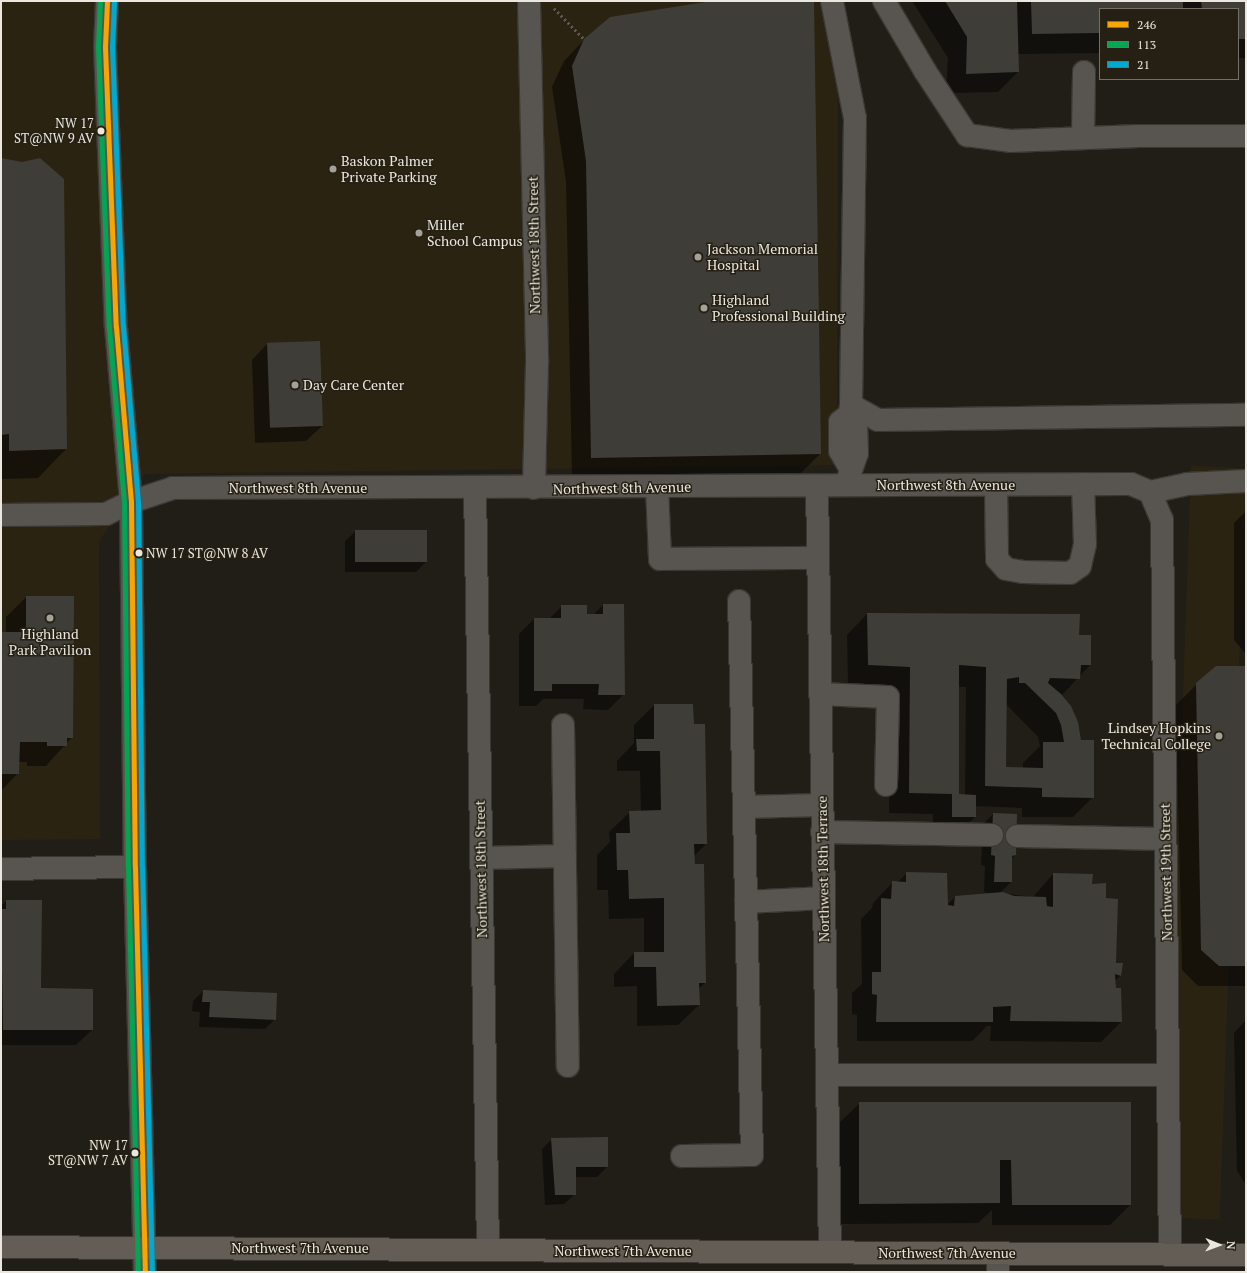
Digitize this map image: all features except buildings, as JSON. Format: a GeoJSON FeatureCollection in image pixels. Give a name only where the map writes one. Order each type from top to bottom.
{"type":"FeatureCollection","features":[{"type":"Feature","properties":{"kind":"main road","name":"Northwest 7th Avenue"},"geometry":{"type":"LineString","coordinates":[[1,1247],[830,1252],[998,1263],[1170,1254],[1246,1254]]}},
{"type":"Feature","properties":{"kind":"street"},"geometry":{"type":"LineString","coordinates":[[107,1],[105,47],[116,327],[131,502],[135,867],[143,1247],[145,1272]]}},
{"type":"Feature","properties":{"kind":"street","name":"Northwest 18th Street"},"geometry":{"type":"LineString","coordinates":[[529,1],[537,363],[534,488]]}},
{"type":"Feature","properties":{"kind":"street"},"geometry":{"type":"LineString","coordinates":[[832,1],[854,118],[851,409],[856,424],[857,453],[848,477]]}},
{"type":"Feature","properties":{"kind":"street"},"geometry":{"type":"LineString","coordinates":[[884,1],[925,71],[967,135],[1010,141],[1083,138],[1246,136]]}},
{"type":"Feature","properties":{"kind":"street"},"geometry":{"type":"LineString","coordinates":[[1083,138],[1084,72]]}},
{"type":"Feature","properties":{"kind":"street"},"geometry":{"type":"LineString","coordinates":[[851,409],[878,420],[1246,415]]}},
{"type":"Feature","properties":{"kind":"street","name":"Northwest 8th Avenue"},"geometry":{"type":"LineString","coordinates":[[1,516],[106,514],[131,502],[173,488],[817,486],[848,477],[996,485],[1131,484],[1150,492]]}},
{"type":"Feature","properties":{"kind":"street"},"geometry":{"type":"LineString","coordinates":[[1150,492],[1187,484],[1246,481]]}},
{"type":"Feature","properties":{"kind":"street"},"geometry":{"type":"LineString","coordinates":[[996,485],[997,559],[1006,569],[1023,572],[1070,573],[1080,566],[1085,544],[1084,484]]}},
{"type":"Feature","properties":{"kind":"street","name":"Northwest 18th Terrace"},"geometry":{"type":"LineString","coordinates":[[817,486],[830,1252]]}},
{"type":"Feature","properties":{"kind":"street"},"geometry":{"type":"LineString","coordinates":[[657,487],[660,560],[818,558]]}},
{"type":"Feature","properties":{"kind":"street","name":"Northwest 18th Street"},"geometry":{"type":"LineString","coordinates":[[475,488],[488,1250]]}},
{"type":"Feature","properties":{"kind":"street","name":"Northwest 19th Street"},"geometry":{"type":"LineString","coordinates":[[1150,492],[1162,520],[1170,1254]]}},
{"type":"Feature","properties":{"kind":"street"},"geometry":{"type":"LineString","coordinates":[[682,1156],[752,1156],[739,601]]}},
{"type":"Feature","properties":{"kind":"street"},"geometry":{"type":"LineString","coordinates":[[820,694],[888,697],[886,785]]}},
{"type":"Feature","properties":{"kind":"street"},"geometry":{"type":"LineString","coordinates":[[563,725],[568,1066]]}},
{"type":"Feature","properties":{"kind":"street"},"geometry":{"type":"LineString","coordinates":[[744,807],[822,805]]}},
{"type":"Feature","properties":{"kind":"street"},"geometry":{"type":"LineString","coordinates":[[822,832],[992,835]]}},
{"type":"Feature","properties":{"kind":"street"},"geometry":{"type":"LineString","coordinates":[[1017,836],[1165,839]]}},
{"type":"Feature","properties":{"kind":"street"},"geometry":{"type":"LineString","coordinates":[[481,858],[565,856]]}},
{"type":"Feature","properties":{"kind":"street"},"geometry":{"type":"LineString","coordinates":[[1,869],[135,867]]}},
{"type":"Feature","properties":{"kind":"street"},"geometry":{"type":"LineString","coordinates":[[746,902],[824,898]]}},
{"type":"Feature","properties":{"kind":"street"},"geometry":{"type":"LineString","coordinates":[[827,1075],[1168,1075]]}},
{"type":"Feature","properties":{"kind":"path"},"geometry":{"type":"LineString","coordinates":[[553,6],[584,39]]}},
{"type":"Feature","properties":{"kind":"shaded area","name":"Miller School Campus"},"geometry":{"type":"Polygon","coordinates":[[[1,1],[838,1],[837,465],[145,474],[99,541],[100,839],[1,840],[1,1]]]}},
{"type":"Feature","properties":{"kind":"shaded area","name":"Lindsey Hopkins Technical College"},"geometry":{"type":"Polygon","coordinates":[[[1191,466],[1246,468],[1220,1219],[1165,1218],[1191,466]]]}},
{"type":"Feature","properties":{"kind":"transit line","name":"113"},"geometry":{"type":"LineString","coordinates":[[100,1],[98,47],[109,327],[124,502],[128,867],[138,1272]]}},
{"type":"Feature","properties":{"kind":"transit line","name":"246"},"geometry":{"type":"LineString","coordinates":[[107,1],[105,47],[116,327],[131,502],[135,867],[145,1272]]}},
{"type":"Feature","properties":{"kind":"transit line","name":"21"},"geometry":{"type":"LineString","coordinates":[[114,1],[112,47],[123,327],[138,502],[142,867],[152,1272]]}},
{"type":"Feature","properties":{"kind":"place","name":"NW 17 ST@NW 9 AV"},"geometry":{"type":"Point","coordinates":[101,131]}},
{"type":"Feature","properties":{"kind":"place","name":"Baskon Palmer Private Parking"},"geometry":{"type":"Point","coordinates":[333,169]}},
{"type":"Feature","properties":{"kind":"place","name":"Miller School Campus"},"geometry":{"type":"Point","coordinates":[419,233]}},
{"type":"Feature","properties":{"kind":"place","name":"Jackson Memorial Hospital"},"geometry":{"type":"Point","coordinates":[698,257]}},
{"type":"Feature","properties":{"kind":"place","name":"Highland Professional Building"},"geometry":{"type":"Point","coordinates":[704,308]}},
{"type":"Feature","properties":{"kind":"place","name":"Day Care Center"},"geometry":{"type":"Point","coordinates":[295,385]}},
{"type":"Feature","properties":{"kind":"place","name":"NW 17 ST@NW 8 AV"},"geometry":{"type":"Point","coordinates":[139,553]}},
{"type":"Feature","properties":{"kind":"place","name":"Highland Park Pavilion"},"geometry":{"type":"Point","coordinates":[50,618]}},
{"type":"Feature","properties":{"kind":"place","name":"Lindsey Hopkins Technical College"},"geometry":{"type":"Point","coordinates":[1219,736]}},
{"type":"Feature","properties":{"kind":"place","name":"NW 17 ST@NW 7 AV"},"geometry":{"type":"Point","coordinates":[135,1153]}}]}
